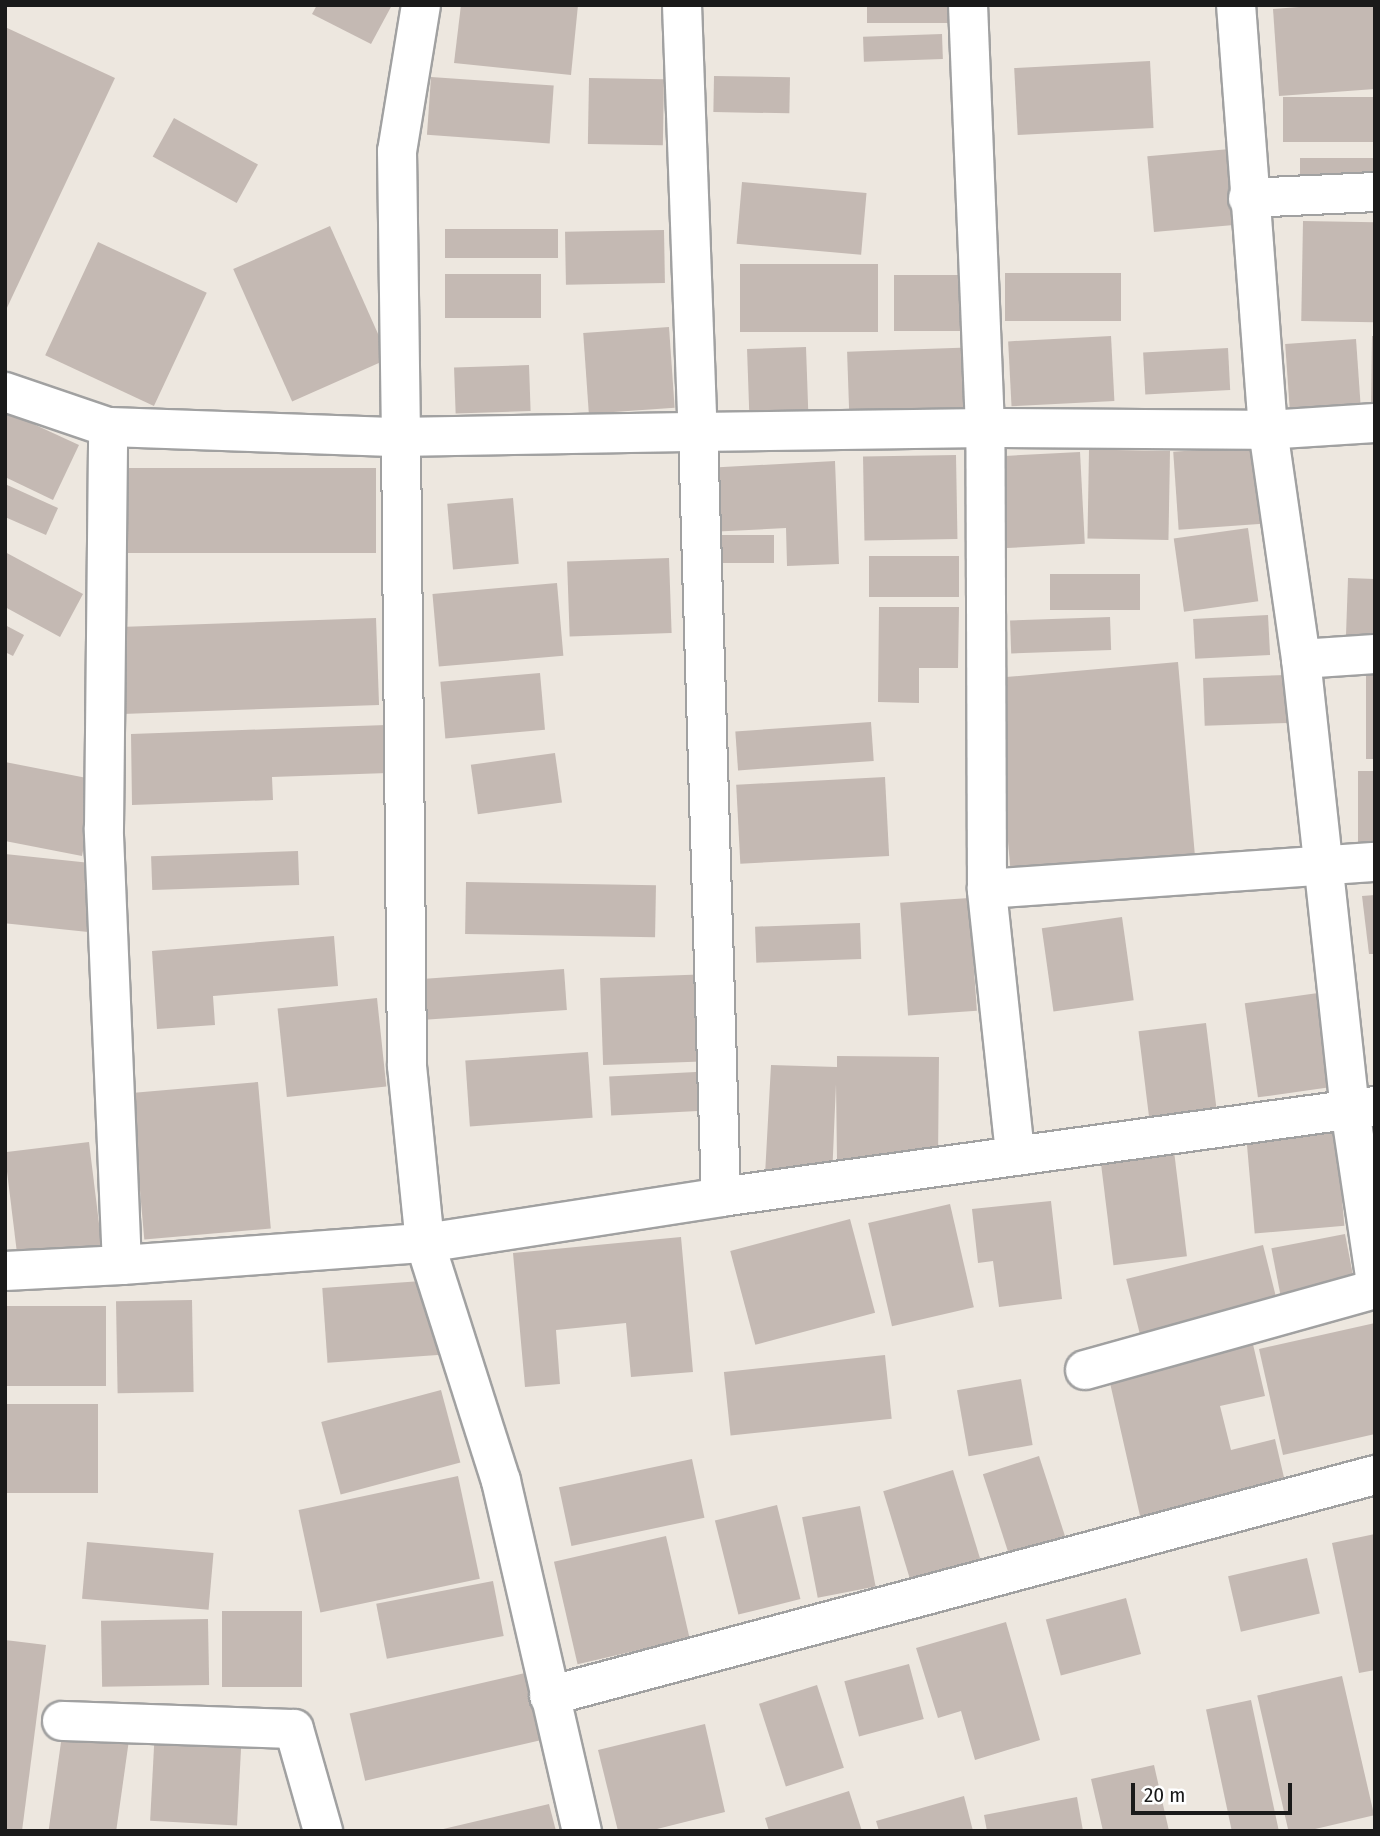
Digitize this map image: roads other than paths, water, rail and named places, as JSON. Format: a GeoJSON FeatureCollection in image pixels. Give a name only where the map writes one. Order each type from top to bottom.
{"type":"FeatureCollection","features":[{"type":"Feature","properties":{"kind":"street"},"geometry":{"type":"LineString","coordinates":[[421,5],[397,152],[407,1066],[425,1242],[501,1481],[582,1831]]}},
{"type":"Feature","properties":{"kind":"street"},"geometry":{"type":"LineString","coordinates":[[682,5],[721,1197]]}},
{"type":"Feature","properties":{"kind":"street"},"geometry":{"type":"LineString","coordinates":[[968,5],[985,428],[987,889],[1015,1153]]}},
{"type":"Feature","properties":{"kind":"street"},"geometry":{"type":"LineString","coordinates":[[1236,5],[1248,198],[1268,430],[1301,659],[1322,867],[1362,1107],[1375,1277]]}},
{"type":"Feature","properties":{"kind":"street"},"geometry":{"type":"LineString","coordinates":[[1248,198],[1375,192]]}},
{"type":"Feature","properties":{"kind":"street"},"geometry":{"type":"LineString","coordinates":[[5,392],[108,427],[401,436],[985,428],[1268,430],[1375,423]]}},
{"type":"Feature","properties":{"kind":"street"},"geometry":{"type":"LineString","coordinates":[[108,427],[104,828],[122,1265]]}},
{"type":"Feature","properties":{"kind":"street"},"geometry":{"type":"LineString","coordinates":[[1301,659],[1375,654]]}},
{"type":"Feature","properties":{"kind":"street"},"geometry":{"type":"LineString","coordinates":[[987,889],[1375,862]]}},
{"type":"Feature","properties":{"kind":"street"},"geometry":{"type":"LineString","coordinates":[[5,1271],[425,1242],[1015,1153],[1362,1107]]}},
{"type":"Feature","properties":{"kind":"street"},"geometry":{"type":"LineString","coordinates":[[1086,1370],[1375,1289]]}},
{"type":"Feature","properties":{"kind":"street"},"geometry":{"type":"LineString","coordinates":[[550,1696],[1375,1475]]}},
{"type":"Feature","properties":{"kind":"street"},"geometry":{"type":"LineString","coordinates":[[62,1721],[294,1729],[323,1831]]}}]}
